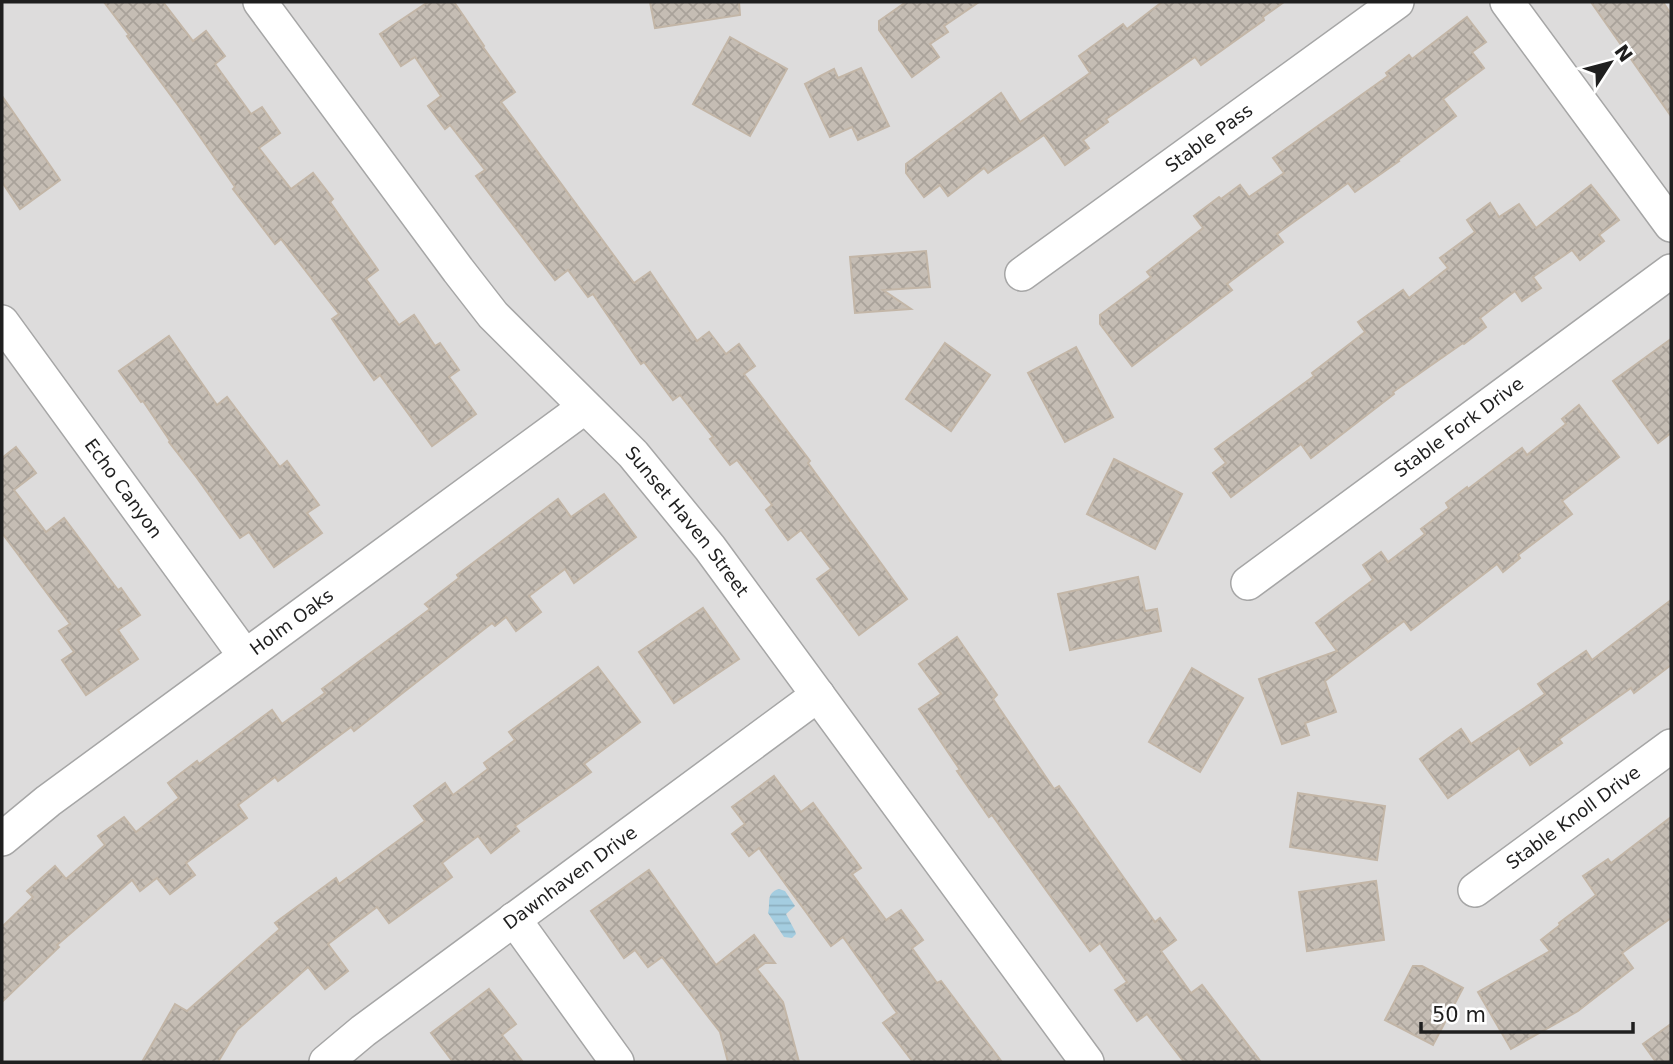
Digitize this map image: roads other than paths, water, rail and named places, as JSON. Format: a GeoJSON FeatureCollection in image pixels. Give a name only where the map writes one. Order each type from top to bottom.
{"type":"FeatureCollection","features":[{"type":"Feature","properties":{"kind":"street","name":"Sunset Haven Street"},"geometry":{"type":"LineString","coordinates":[[260,2],[457,270],[494,315],[633,454],[710,548],[1087,1062]]}},
{"type":"Feature","properties":{"kind":"street","name":"Stable Pass"},"geometry":{"type":"LineString","coordinates":[[1022,274],[1397,2]]}},
{"type":"Feature","properties":{"kind":"street"},"geometry":{"type":"LineString","coordinates":[[1507,2],[1671,225]]}},
{"type":"Feature","properties":{"kind":"street","name":"Stable Fork Drive"},"geometry":{"type":"LineString","coordinates":[[1248,583],[1671,271]]}},
{"type":"Feature","properties":{"kind":"street","name":"Echo Canyon"},"geometry":{"type":"LineString","coordinates":[[2,322],[244,656]]}},
{"type":"Feature","properties":{"kind":"street","name":"Holm Oaks"},"geometry":{"type":"LineString","coordinates":[[2,839],[48,801],[585,407]]}},
{"type":"Feature","properties":{"kind":"street","name":"Dawnhaven Drive"},"geometry":{"type":"LineString","coordinates":[[326,1062],[363,1031],[818,695]]}},
{"type":"Feature","properties":{"kind":"street","name":"Stable Knoll Drive"},"geometry":{"type":"LineString","coordinates":[[1475,890],[1671,746]]}},
{"type":"Feature","properties":{"kind":"street"},"geometry":{"type":"LineString","coordinates":[[514,919],[617,1062]]}},
{"type":"Feature","properties":{"kind":"water"},"geometry":{"type":"Polygon","coordinates":[[[779,889],[785,891],[795,906],[786,914],[796,934],[792,938],[784,937],[768,913],[770,896],[779,889]]]}}]}
